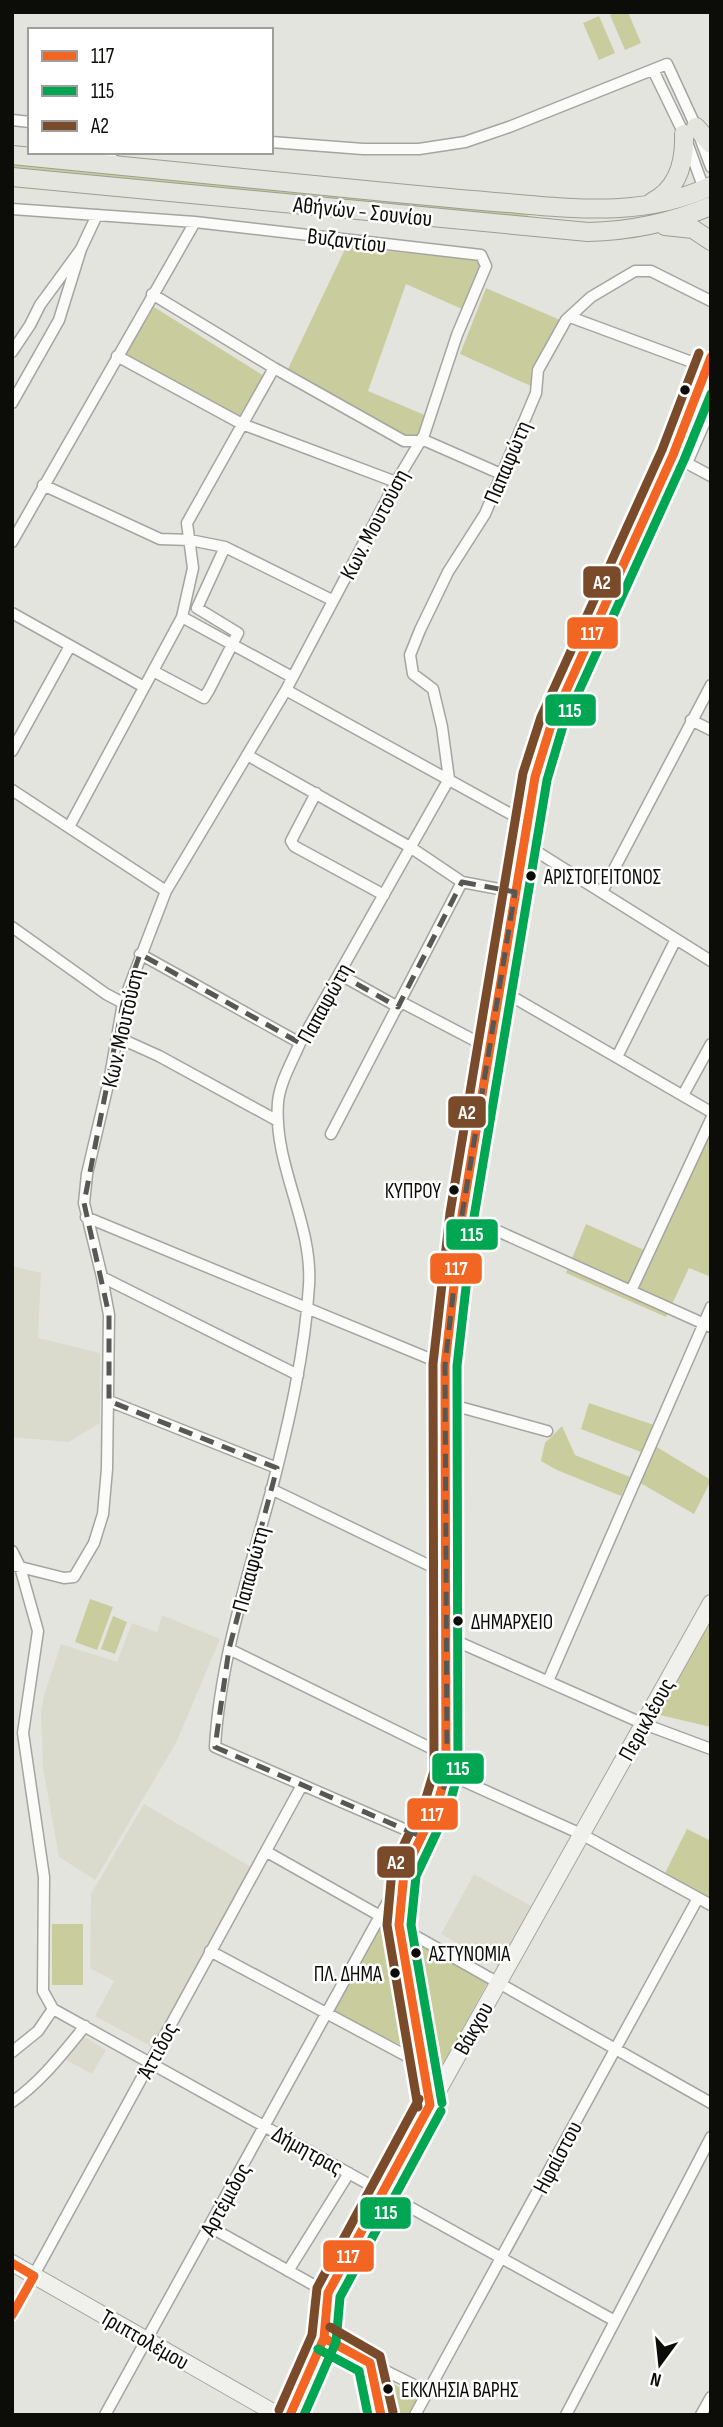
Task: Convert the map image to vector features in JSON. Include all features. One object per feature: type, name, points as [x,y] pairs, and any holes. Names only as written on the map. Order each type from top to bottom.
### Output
[{"type":"main road","points":[[636,208],[660,198],[675,183],[690,131],[711,144]]},
{"type":"main road","name":"Αθήνών - Σουνίου","points":[[12,155],[569,209],[636,208],[709,199]]},
{"type":"main road","name":"Αθήνών - Σουνίου","points":[[12,177],[568,230],[637,229],[675,220],[709,199]]},
{"type":"main road","points":[[637,229],[680,226],[699,232],[711,240]]},
{"type":"main road","points":[[430,2105],[399,1925],[404,1873],[444,1787],[447,1765],[445,1365],[462,1215],[535,777],[552,722],[680,459],[710,362]]},
{"type":"main road","name":"Περικλέους","points":[[581,1834],[710,1604]]},
{"type":"main road","name":"Βάκχου","points":[[290,2415],[324,2338],[328,2293],[581,1834]]},
{"type":"main road","name":"Τριπτολέμου","points":[[12,2263],[278,2415]]},
{"type":"main road","points":[[324,2338],[370,2363],[381,2415]]},
{"type":"street","points":[[273,142],[363,149],[419,149],[465,142],[667,64],[709,199]]},
{"type":"street","points":[[653,70],[711,167]]},
{"type":"street","points":[[101,154],[126,166]]},
{"type":"street","name":"Βυζαντίου","points":[[12,209],[195,222],[481,255],[486,266],[457,335],[428,428],[418,442]]},
{"type":"street","points":[[12,352],[40,305],[80,249],[97,215]]},
{"type":"street","points":[[12,542],[195,222]]},
{"type":"street","points":[[12,403],[59,320],[80,249]]},
{"type":"street","name":"Παπαφώτη","points":[[302,1785],[215,1747],[229,1649],[277,1468],[298,1375],[307,1307],[310,1256],[286,1164],[278,1121],[281,1089],[300,1043],[449,779],[442,727],[433,690],[413,674],[410,655],[448,572],[485,514],[536,393],[538,370],[570,317],[591,298],[635,271],[651,271],[711,301]]},
{"type":"street","points":[[152,294],[274,369],[404,442],[426,441],[501,474]]},
{"type":"street","points":[[570,317],[710,362]]},
{"type":"street","points":[[117,356],[242,424],[396,482]]},
{"type":"street","points":[[69,827],[182,617],[193,568],[187,523],[274,369]]},
{"type":"street","points":[[711,408],[680,459],[711,476]]},
{"type":"street","name":"Κων. Μουτούση","points":[[16,1566],[64,1578],[74,1577],[94,1543],[103,1514],[109,1401],[108,1315],[84,1203],[87,1174],[122,1003],[166,891],[286,690],[418,442]]},
{"type":"street","points":[[43,485],[160,539],[190,540],[225,547],[332,600]]},
{"type":"street","points":[[153,671],[204,698],[238,633],[197,608],[225,547]]},
{"type":"street","points":[[12,613],[144,687]]},
{"type":"street","points":[[182,617],[292,677]]},
{"type":"street","points":[[12,751],[71,646]]},
{"type":"street","points":[[602,892],[711,685]]},
{"type":"street","points":[[286,690],[527,823]]},
{"type":"street","points":[[691,720],[711,730]]},
{"type":"street","points":[[247,755],[410,847],[462,882],[515,892]]},
{"type":"street","points":[[12,790],[166,891]]},
{"type":"street","points":[[316,793],[291,841],[295,846],[384,895]]},
{"type":"street","points":[[523,843],[711,961]]},
{"type":"street","points":[[331,1133],[462,882]]},
{"type":"street","points":[[12,927],[122,1003]]},
{"type":"street","points":[[617,1057],[676,939]]},
{"type":"street","points":[[140,954],[300,1043]]},
{"type":"street","points":[[339,974],[489,1048]]},
{"type":"street","points":[[499,989],[711,1112]]},
{"type":"street","points":[[117,1037],[159,1056],[278,1121]]},
{"type":"street","points":[[682,1095],[711,1044]]},
{"type":"street","points":[[631,1291],[711,1119]]},
{"type":"street","points":[[462,1215],[707,1325]]},
{"type":"street","points":[[86,1217],[445,1365]]},
{"type":"street","points":[[102,1277],[298,1375]]},
{"type":"street","points":[[548,1681],[707,1325],[711,1307]]},
{"type":"street","points":[[109,1401],[277,1468]]},
{"type":"street","points":[[445,1403],[547,1431]]},
{"type":"street","points":[[271,1489],[447,1574]]},
{"type":"street","points":[[12,1551],[38,1631],[24,1720],[24,1753],[44,1877],[43,1991],[53,2009],[38,2031],[12,2052]]},
{"type":"street","points":[[447,1637],[644,1724],[711,1749]]},
{"type":"street","points":[[229,1649],[711,1905]]},
{"type":"street","points":[[12,1717],[24,1720]]},
{"type":"street","points":[[302,1785],[420,1836]]},
{"type":"street","name":"Άττιδος","points":[[12,2315],[302,1785]]},
{"type":"street","points":[[267,1852],[711,2102]]},
{"type":"street","name":"Αρτέμιδος","points":[[105,2415],[404,1873]]},
{"type":"street","name":"Ηφαίστου","points":[[415,2415],[698,1898]]},
{"type":"street","points":[[210,1951],[446,2077]]},
{"type":"street","name":"Δήμητρας","points":[[53,2009],[615,2321]]},
{"type":"street","points":[[12,2102],[60,2058],[85,2026]]},
{"type":"street","points":[[566,2415],[711,2137]]},
{"type":"street","points":[[288,2271],[349,2173]]},
{"type":"street","points":[[210,2227],[328,2293]]},
{"type":"street","points":[[370,2363],[428,2392]]},
{"type":"street","points":[[701,2415],[711,2397]]},
{"type":"highlighted area","points":[[462,882],[515,892],[462,1215],[445,1365],[447,1756],[444,1787],[420,1836],[215,1747],[229,1649],[277,1468],[109,1401],[109,1315],[84,1203],[123,1003],[140,954],[300,1043],[339,974],[398,1007]]},
{"type":"shaded area","points":[[12,1266],[41,1273],[38,1338],[100,1353],[100,1423],[69,1442],[12,1437]]},
{"type":"shaded area","points":[[162,1615],[220,1639],[176,1743],[95,1880],[59,1857],[43,1768],[41,1711],[44,1695],[61,1644],[117,1662],[132,1623],[157,1632]]},
{"type":"shaded area","points":[[144,1804],[251,1867],[152,2047],[95,2016],[114,1981],[90,1968],[91,1894]]},
{"type":"shaded area","points":[[474,1874],[533,1907],[499,1967],[441,1934]]},
{"type":"shaded area","points":[[83,2036],[106,2050],[92,2074],[63,2058]]},
{"type":"green space","points":[[615,12],[628,12],[641,43],[625,50],[610,15]]},
{"type":"green space","points":[[599,16],[615,53],[599,60],[583,23]]},
{"type":"green space","points":[[12,164],[519,213],[533,217],[12,170]]},
{"type":"green space","points":[[346,247],[478,260],[482,263],[464,310],[406,284],[368,391],[427,416],[415,437],[407,439],[287,371]]},
{"type":"green space","points":[[486,288],[560,320],[531,370],[531,386],[460,354]]},
{"type":"green space","points":[[154,307],[264,376],[238,419],[124,355]]},
{"type":"green space","points":[[711,1130],[711,1277],[689,1268],[666,1317],[566,1273],[586,1224],[653,1254]]},
{"type":"green space","points":[[589,1403],[654,1425],[647,1441],[711,1480],[694,1514],[630,1477],[641,1452],[581,1429]]},
{"type":"green space","points":[[562,1426],[575,1455],[630,1477],[621,1496],[541,1461],[545,1443]]},
{"type":"green space","points":[[90,1599],[113,1607],[97,1650],[75,1642]]},
{"type":"green space","points":[[113,1616],[127,1622],[115,1654],[101,1649]]},
{"type":"green space","points":[[711,1621],[711,1727],[651,1713]]},
{"type":"green space","points":[[687,1829],[711,1841],[711,1898],[664,1875]]},
{"type":"green space","points":[[52,1924],[83,1924],[83,1985],[52,1985]]},
{"type":"green space","points":[[382,1924],[394,1930],[409,2049],[333,2012]]},
{"type":"green space","points":[[418,1942],[488,1982],[441,2068],[432,2062]]},
{"type":"green space","points":[[382,2378],[418,2397],[408,2415],[386,2415]]},
{"type":"transit line","name":"Α2","points":[[418,2107],[387,1925],[392,1870],[426,1798],[434,1771],[433,1364],[450,1213],[523,773],[541,717],[662,450],[699,353]]},
{"type":"transit line","name":"117","points":[[430,2105],[399,1925],[404,1873],[438,1802],[446,1773],[445,1365],[462,1215],[535,777],[552,722],[673,455],[711,357]]},
{"type":"transit line","name":"115","points":[[442,2103],[411,1925],[416,1876],[449,1806],[458,1774],[457,1366],[474,1217],[547,780],[563,726],[684,460],[711,394]]},
{"type":"transit line","name":"Α2","points":[[279,2410],[312,2335],[317,2288],[419,2099]]},
{"type":"transit line","name":"117","points":[[290,2415],[324,2338],[328,2293],[430,2105]]},
{"type":"transit line","name":"115","points":[[304,2415],[336,2342],[340,2297],[441,2111]]},
{"type":"transit line","name":"117","points":[[12,2263],[34,2276],[12,2315]]},
{"type":"transit line","name":"Α2","points":[[330,2327],[380,2356],[393,2412]]},
{"type":"transit line","name":"117","points":[[324,2338],[370,2363],[381,2415]]},
{"type":"transit line","name":"115","points":[[318,2349],[359,2371],[368,2415]]},
{"type":"place","name":"ΑΡΙΣΤΟΓΕΙΤΟΝΟΣ","points":[[531,876]]},
{"type":"place","name":"ΚΥΠΡΟΥ","points":[[454,1190]]},
{"type":"place","name":"ΔΗΜΑΡΧΕΙΟ","points":[[458,1621]]},
{"type":"place","name":"ΑΣΤΥΝΟΜΙΑ","points":[[416,1953]]},
{"type":"place","name":"ΠΛ. ΔΗΜΑ","points":[[395,1973]]},
{"type":"place","name":"ΕΚΚΛΗΣΙΑ ΒΑΡΗΣ","points":[[388,2389]]}]
